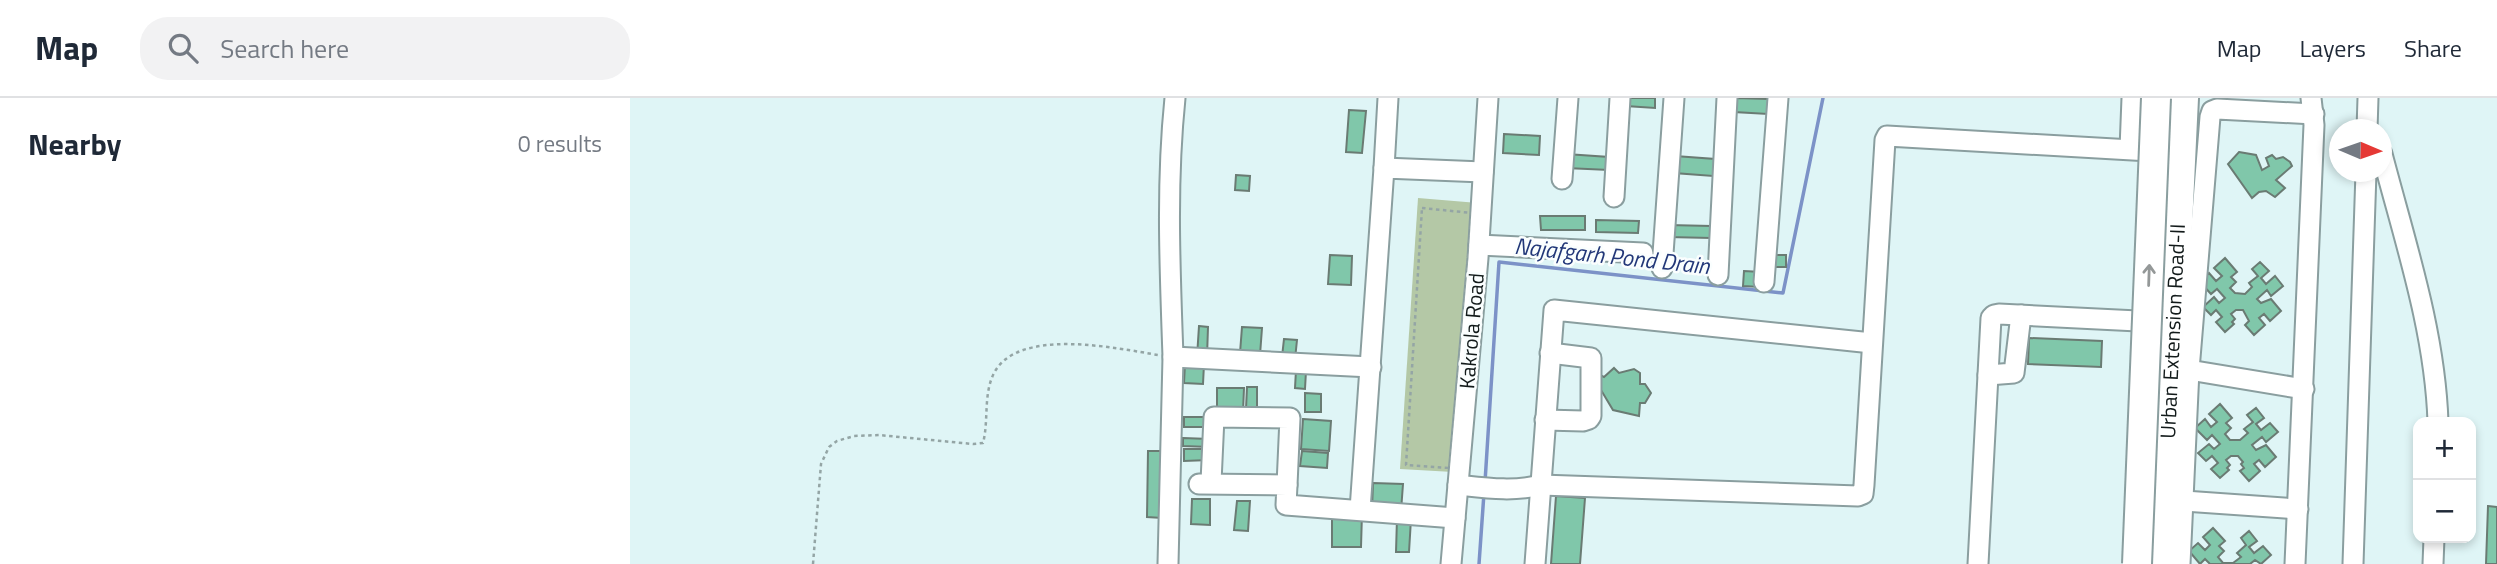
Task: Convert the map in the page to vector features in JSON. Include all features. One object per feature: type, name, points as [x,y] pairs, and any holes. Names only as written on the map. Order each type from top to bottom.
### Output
[{"type":"highway","name":"Urban Extension Road-II","points":[[2137,564],[2156,98]]},
{"type":"highway","name":"Urban Extension Road-II","points":[[2162,564],[2184,98]]},
{"type":"street","points":[[1168,564],[1173,357],[1168,219],[1169,159],[1175,98]]},
{"type":"street","points":[[1360,510],[1388,98]]},
{"type":"street","name":"Kakrola Road","points":[[1451,564],[1479,245],[1488,98]]},
{"type":"street","points":[[1562,178],[1568,98]]},
{"type":"street","points":[[1614,197],[1620,98]]},
{"type":"street","points":[[1662,268],[1674,98]]},
{"type":"street","points":[[1718,275],[1727,98]]},
{"type":"street","points":[[1764,282],[1777,98]]},
{"type":"street","points":[[2130,149],[2132,98]]},
{"type":"street","points":[[2367,119],[2368,100]]},
{"type":"street","points":[[2368,100],[2372,119]]},
{"type":"street","points":[[2180,564],[2189,370],[2212,111],[2313,106],[2304,389],[2295,564]]},
{"type":"street","points":[[1458,485],[1492,489],[1541,485],[1858,496],[1863,494],[1887,136],[2166,152],[2174,154],[2178,159],[2155,475],[2152,564]]},
{"type":"street","points":[[1384,168],[1483,172]]},
{"type":"street","points":[[2353,564],[2366,182]]},
{"type":"street","points":[[2389,182],[2422,308],[2437,394],[2438,417]]},
{"type":"street","points":[[1479,245],[1643,253]]},
{"type":"street","points":[[1535,564],[1554,310],[1872,343]]},
{"type":"street","points":[[1978,564],[1991,318],[1999,314],[2166,323]]},
{"type":"street","points":[[1988,375],[2014,373],[2021,316]]},
{"type":"street","points":[[1545,420],[1583,421],[1591,416],[1591,358],[1550,353]]},
{"type":"street","points":[[1173,357],[1371,367]]},
{"type":"street","points":[[2189,370],[2304,389]]},
{"type":"street","points":[[1287,485],[1205,483],[1214,417],[1290,418],[1287,485],[1286,505],[1455,518]]},
{"type":"street","points":[[2183,501],[2298,509]]},
{"type":"street","points":[[2433,564],[2434,543]]},
{"type":"path","points":[[1422,208],[1472,212],[1450,468],[1406,465],[1422,208]]},
{"type":"path","points":[[813,564],[821,464],[829,447],[837,441],[854,436],[889,435],[983,443],[987,396],[992,376],[1000,362],[1030,348],[1107,346],[1173,357]]},
{"type":"green space","points":[[1418,198],[1478,203],[1453,472],[1400,469]]},
{"type":"building","points":[[1627,98],[1655,98],[1655,108],[1626,106]]},
{"type":"building","points":[[1735,98],[1769,99],[1768,114],[1734,112]]},
{"type":"building","points":[[1349,110],[1366,111],[1362,153],[1346,152]]},
{"type":"building","points":[[1504,134],[1540,136],[1539,155],[1503,153]]},
{"type":"building","points":[[2239,152],[2256,155],[2262,170],[2269,166],[2266,158],[2272,155],[2276,159],[2283,157],[2290,162],[2292,166],[2276,180],[2285,188],[2275,197],[2266,191],[2259,192],[2252,198],[2228,164]]},
{"type":"building","points":[[1566,154],[1609,157],[1609,170],[1566,168]]},
{"type":"building","points":[[1675,156],[1715,159],[1713,176],[1674,173]]},
{"type":"building","points":[[1236,175],[1250,176],[1249,191],[1235,190]]},
{"type":"building","points":[[1540,216],[1585,216],[1585,230],[1541,230]]},
{"type":"building","points":[[1596,220],[1639,221],[1638,233],[1596,232]]},
{"type":"building","points":[[1668,225],[1711,226],[1711,238],[1668,237]]},
{"type":"building","points":[[1330,255],[1352,256],[1351,285],[1328,284]]},
{"type":"building","points":[[1768,255],[1786,255],[1786,267],[1768,267]]},
{"type":"building","points":[[2225,258],[2237,272],[2231,277],[2236,282],[2230,288],[2235,293],[2245,294],[2252,287],[2249,283],[2258,276],[2252,269],[2260,262],[2269,271],[2261,278],[2266,284],[2275,276],[2283,286],[2271,296],[2267,290],[2257,299],[2261,303],[2271,299],[2281,311],[2270,321],[2264,314],[2259,318],[2265,325],[2254,335],[2245,325],[2249,321],[2243,310],[2236,310],[2231,314],[2235,319],[2232,322],[2234,324],[2225,332],[2216,322],[2222,317],[2216,310],[2211,315],[2203,307],[2214,297],[2219,303],[2225,298],[2217,289],[2211,294],[2200,282],[2209,273],[2216,281],[2222,276],[2214,268]]},
{"type":"building","points":[[1744,271],[1761,272],[1760,287],[1743,286]]},
{"type":"building","points":[[1199,326],[1208,327],[1207,357],[1197,357]]},
{"type":"building","points":[[1242,327],[1262,328],[1260,355],[1240,353]]},
{"type":"building","points":[[2029,338],[2102,341],[2101,367],[2028,364]]},
{"type":"building","points":[[1284,339],[1297,340],[1295,359],[1282,357]]},
{"type":"building","points":[[1185,364],[1204,364],[1203,384],[1184,383]]},
{"type":"building","points":[[1614,368],[1619,373],[1634,369],[1640,373],[1640,384],[1645,384],[1651,393],[1645,403],[1640,403],[1639,416],[1613,410],[1601,390],[1594,391],[1596,373],[1604,377]]},
{"type":"building","points":[[1296,370],[1306,371],[1305,389],[1295,388]]},
{"type":"building","points":[[1247,387],[1257,387],[1257,409],[1246,409]]},
{"type":"building","points":[[1217,388],[1244,388],[1243,412],[1217,412]]},
{"type":"building","points":[[1305,393],[1321,394],[1321,412],[1305,412]]},
{"type":"building","points":[[2220,404],[2232,418],[2226,423],[2231,428],[2225,434],[2230,440],[2240,440],[2248,433],[2244,429],[2253,422],[2247,415],[2256,408],[2264,418],[2256,424],[2261,430],[2270,423],[2278,432],[2266,442],[2262,437],[2252,445],[2256,450],[2266,445],[2276,457],[2265,467],[2259,460],[2254,464],[2260,471],[2249,481],[2240,471],[2244,468],[2238,456],[2231,456],[2226,460],[2230,465],[2227,468],[2229,470],[2220,478],[2211,469],[2218,463],[2212,456],[2206,461],[2198,453],[2209,444],[2214,449],[2220,444],[2212,435],[2207,440],[2195,428],[2205,419],[2211,427],[2217,422],[2209,414]]},
{"type":"building","points":[[1184,417],[1210,417],[1210,427],[1184,427]]},
{"type":"building","points":[[1303,419],[1331,421],[1329,451],[1301,449]]},
{"type":"building","points":[[1183,438],[1209,439],[1209,447],[1183,446]]},
{"type":"building","points":[[1184,449],[1209,449],[1209,460],[1184,461]]},
{"type":"building","points":[[1148,451],[1163,451],[1162,518],[1147,517]]},
{"type":"building","points":[[1302,451],[1328,453],[1327,468],[1300,466]]},
{"type":"building","points":[[1373,483],[1403,484],[1401,511],[1372,509]]},
{"type":"building","points":[[1556,496],[1585,498],[1580,564],[1551,564]]},
{"type":"building","points":[[1192,499],[1210,499],[1210,525],[1191,524]]},
{"type":"building","points":[[1237,501],[1250,501],[1248,531],[1234,530]]},
{"type":"building","points":[[2488,506],[2497,507],[2497,564],[2486,564]]},
{"type":"building","points":[[1332,512],[1362,513],[1361,547],[1332,547]]},
{"type":"building","points":[[1397,518],[1411,519],[1409,552],[1396,552]]},
{"type":"building","points":[[2213,528],[2225,541],[2219,546],[2224,551],[2218,557],[2223,563],[2233,563],[2241,557],[2237,553],[2246,545],[2241,538],[2249,531],[2257,541],[2249,547],[2254,553],[2263,546],[2271,555],[2261,564],[2255,560],[2250,564],[2210,564],[2205,559],[2200,564],[2189,551],[2198,543],[2205,550],[2210,545],[2203,537]]},
{"type":"waterway","name":"Najafgarh Pond Drain","points":[[1485,482],[1499,262],[1783,293],[1823,98]]},
{"type":"waterway","name":"Najafgarh Pond Drain","points":[[1479,564],[1484,493]]}]
